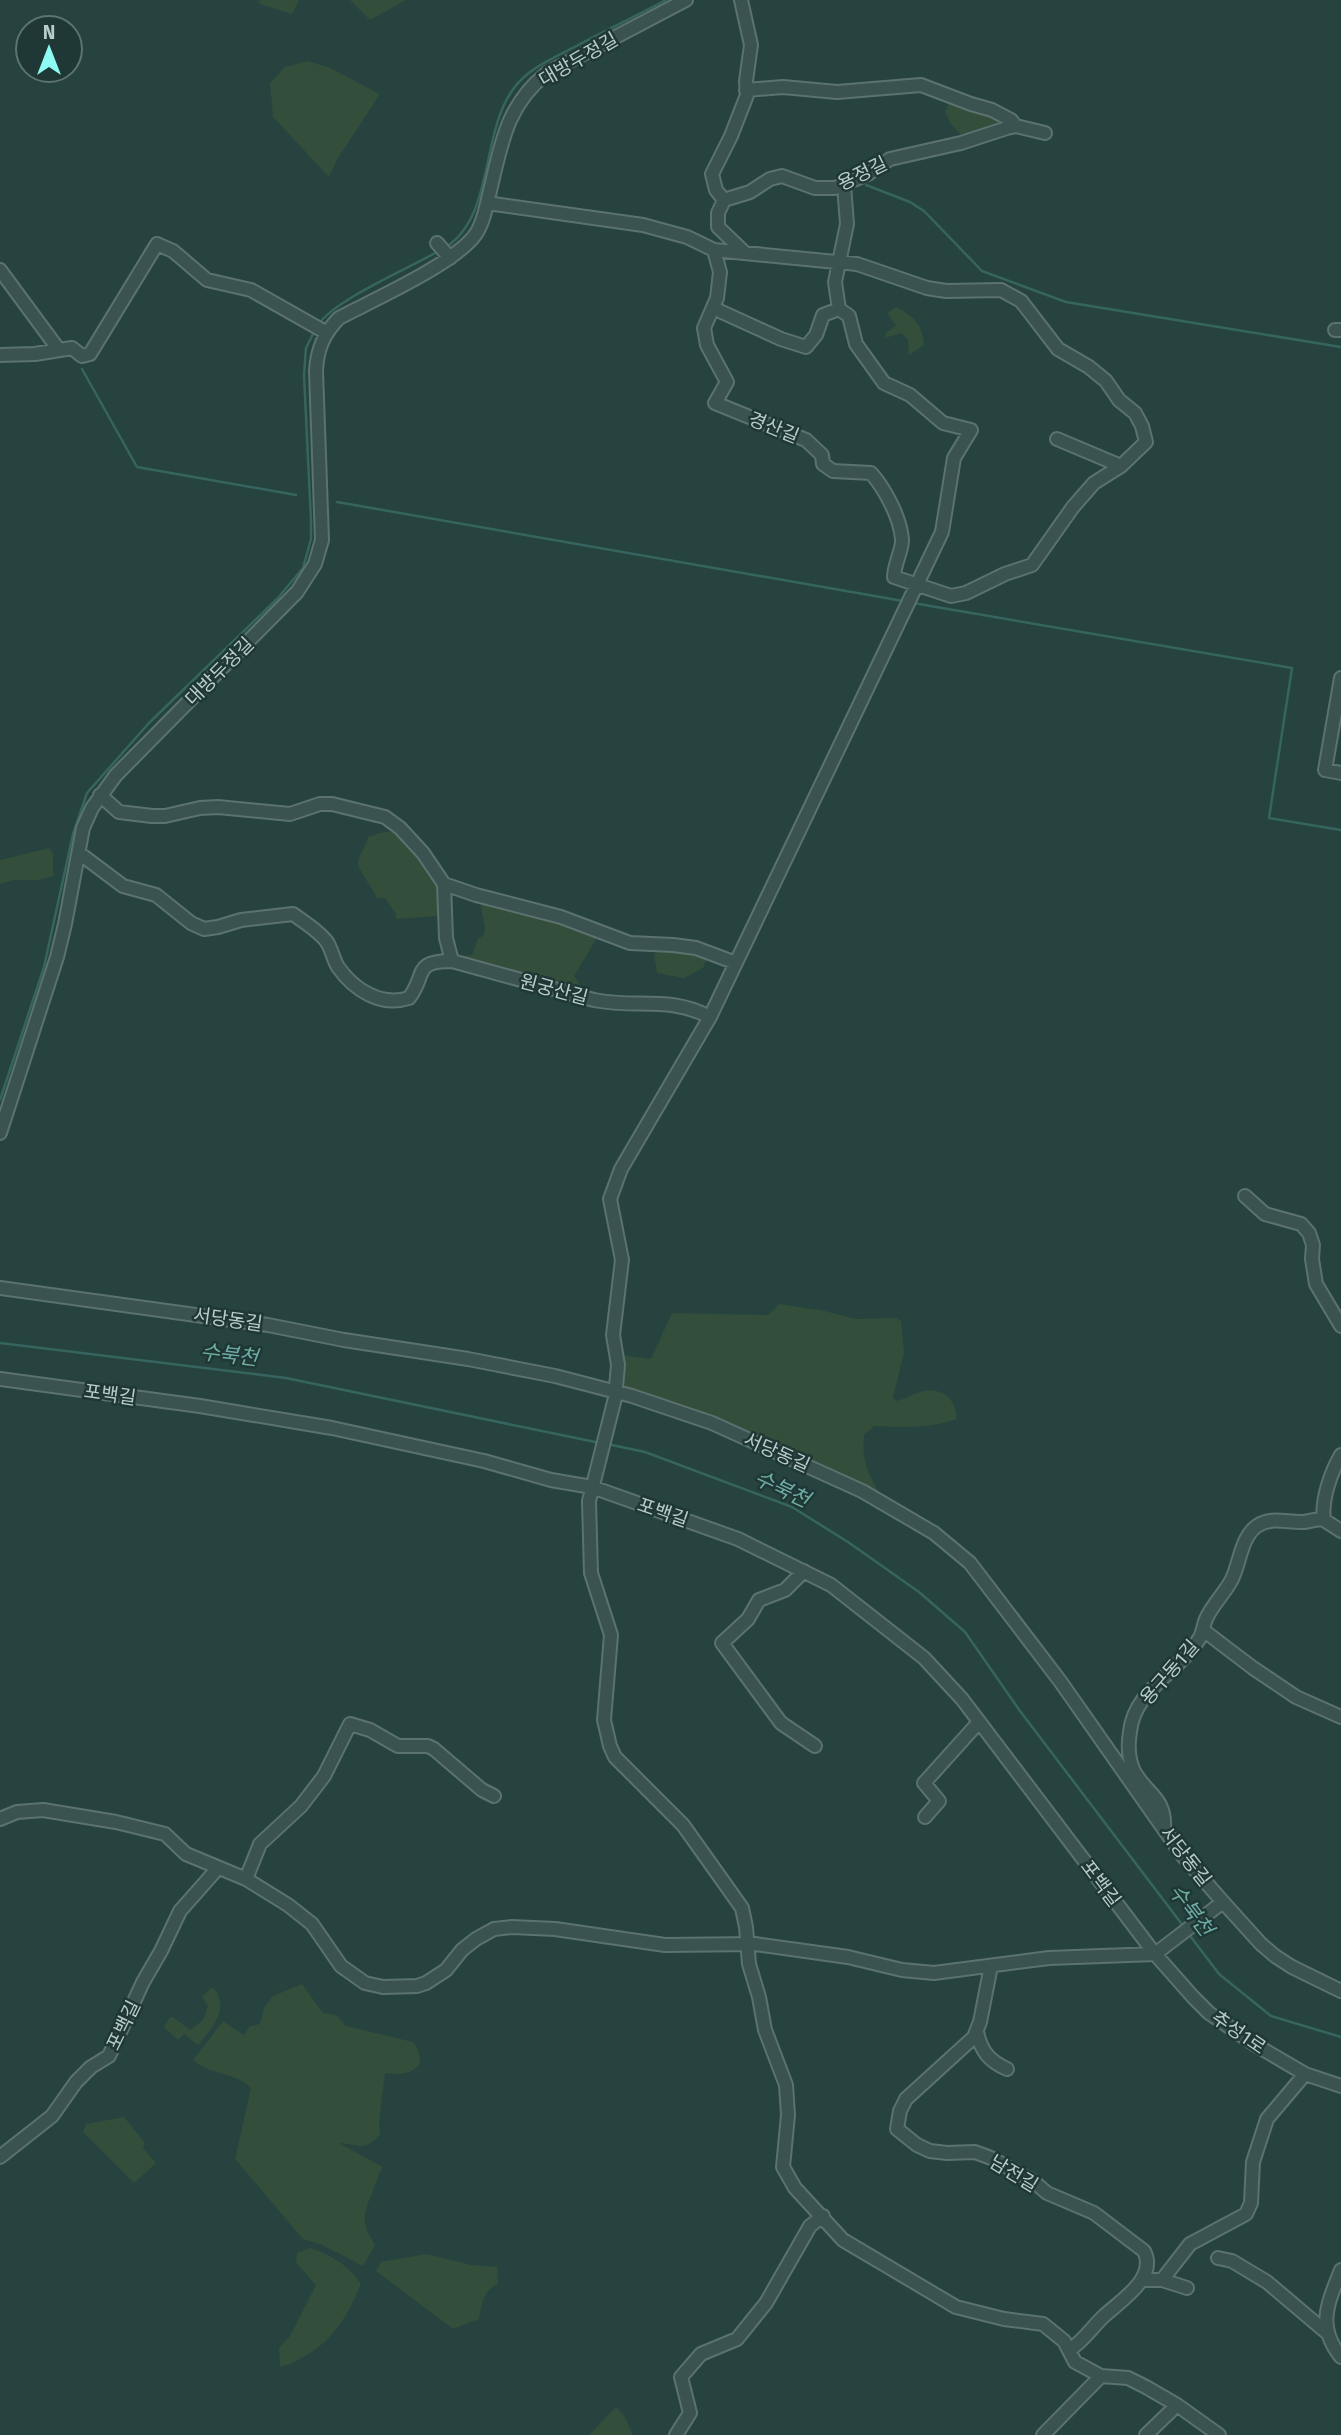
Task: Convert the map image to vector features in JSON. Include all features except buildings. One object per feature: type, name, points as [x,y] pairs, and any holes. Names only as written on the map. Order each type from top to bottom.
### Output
[{"type":"street","name":"대방두정길","points":[[0,1133],[57,957],[83,828],[100,795],[116,775],[297,592],[319,554],[322,522],[316,371],[320,329],[448,256],[475,236],[487,203],[510,116],[528,89],[547,73],[686,0]]},
{"type":"street","points":[[741,0],[751,45],[747,94],[731,136],[712,174],[716,190],[724,200],[718,213],[718,227],[745,254]]},
{"type":"street","points":[[746,90],[783,87],[837,92],[920,85],[992,110],[1011,120],[1016,126]]},
{"type":"street","name":"용정길","points":[[724,200],[750,192],[771,179],[782,176],[816,188],[835,188],[868,174],[890,159],[961,143],[1016,126],[1045,132]]},
{"type":"street","points":[[844,185],[847,224],[835,282],[839,309],[849,316],[856,344],[884,383],[910,395],[943,423],[971,430],[954,458],[942,532],[710,1017],[621,1169],[610,1199],[622,1260],[613,1335],[618,1364],[615,1394],[589,1501],[591,1573],[611,1635],[604,1720],[610,1746],[623,1766],[683,1825],[737,1900],[744,1916],[748,1964],[759,1997],[765,2029],[786,2085],[788,2115],[783,2167],[795,2188],[843,2240],[956,2307],[1004,2319],[1043,2324],[1057,2333],[1075,2362],[1101,2376],[1128,2378],[1177,2404],[1219,2435]]},
{"type":"street","name":"경산길","points":[[487,203],[643,225],[687,237],[714,250],[857,264],[927,288],[960,291],[995,288],[1021,301],[1058,349],[1089,366],[1106,381],[1119,400],[1135,413],[1146,442],[1121,466],[1094,482],[1032,565],[1005,574],[966,593],[951,596],[911,595],[894,577],[894,565],[902,541],[895,515],[880,484],[871,473],[833,471],[823,464],[822,455],[806,440],[715,403],[727,382],[707,345],[704,328],[717,298],[720,272],[714,250]]},
{"type":"street","points":[[437,243],[448,256]]},
{"type":"street","points":[[0,355],[35,354],[72,348],[82,356],[90,354],[157,244],[173,251],[207,281],[251,290],[320,329]]},
{"type":"street","points":[[0,270],[59,350]]},
{"type":"street","points":[[713,308],[780,339],[806,346],[816,335],[823,314],[839,309]]},
{"type":"street","points":[[1057,439],[1121,466]]},
{"type":"street","points":[[1341,684],[1325,771],[1341,773]]},
{"type":"street","points":[[79,853],[123,886],[156,895],[191,923],[204,929],[218,928],[241,920],[293,914],[326,941],[332,956],[350,982],[369,995],[400,1001],[409,998],[424,968],[435,962],[452,961],[446,938],[444,884],[423,853],[400,828],[385,817],[332,804],[320,804],[290,814],[218,807],[152,816],[120,812],[100,795]]},
{"type":"street","points":[[444,884],[561,917],[630,943],[696,948],[736,963]]},
{"type":"street","name":"원궁산길","points":[[452,961],[594,1000],[617,1004],[672,1003],[689,1007],[710,1017]]},
{"type":"street","points":[[1245,1196],[1265,1214],[1301,1224],[1309,1233],[1313,1245],[1316,1284],[1341,1326]]},
{"type":"street","name":"서당동길","points":[[0,1288],[268,1325],[468,1359],[615,1394],[712,1423],[872,1496],[934,1533],[970,1563],[996,1594],[1182,1854],[1261,1944],[1292,1967],[1341,1991]]},
{"type":"street","name":"포백길","points":[[0,1379],[200,1406],[332,1428],[484,1461],[551,1480],[593,1484],[738,1539],[804,1571],[831,1585],[903,1640],[953,1689],[1158,1952]]},
{"type":"street","points":[[1341,1455],[1335,1464],[1327,1492],[1324,1520],[1341,1531]]},
{"type":"street","name":"용구동1길","points":[[1164,1828],[1164,1814],[1158,1799],[1138,1778],[1132,1767],[1130,1728],[1137,1707],[1192,1648],[1206,1619],[1233,1578],[1249,1534],[1268,1521],[1299,1522],[1318,1518],[1324,1520]]},
{"type":"street","points":[[804,1571],[785,1590],[760,1600],[748,1619],[722,1643],[781,1723],[815,1746]]},
{"type":"street","name":"용구동1길","points":[[1203,1630],[1296,1697],[1341,1717]]},
{"type":"street","points":[[925,1817],[939,1801],[924,1783],[979,1722]]},
{"type":"street","points":[[246,1879],[260,1844],[285,1823],[307,1799],[330,1766],[350,1724],[370,1730],[403,1747],[431,1747],[482,1790],[494,1796]]},
{"type":"street","points":[[0,1819],[18,1812],[43,1810],[166,1834],[186,1854],[246,1879],[288,1905],[312,1924],[334,1958],[353,1976],[365,1983],[383,1987],[417,1986],[426,1983],[446,1970],[462,1950],[476,1940],[494,1930],[512,1927],[555,1929],[665,1945],[747,1943],[848,1957],[934,1973],[1049,1958],[1158,1952],[1223,1902]]},
{"type":"street","name":"포백길","points":[[0,2157],[52,2116],[76,2082],[91,2067],[109,2056],[180,1911],[218,1868]]},
{"type":"street","name":"추성1로","points":[[1158,1952],[1209,2012],[1254,2044],[1305,2074],[1341,2086]]},
{"type":"street","points":[[990,1966],[977,2032],[980,2047],[989,2058],[1007,2069]]},
{"type":"street","name":"남전길","points":[[977,2032],[969,2044],[906,2099],[900,2111],[897,2129],[917,2145],[930,2151],[984,2155],[1033,2181],[1047,2193],[1094,2213],[1144,2251],[1147,2259],[1142,2280]]},
{"type":"street","points":[[1162,2280],[1190,2244],[1245,2214],[1251,2203],[1254,2162],[1268,2119],[1305,2074]]},
{"type":"street","points":[[676,2435],[690,2413],[681,2377],[701,2354],[737,2339],[766,2303],[810,2226],[823,2216]]},
{"type":"street","points":[[1218,2258],[1231,2261],[1268,2282],[1326,2332],[1341,2357]]},
{"type":"street","points":[[1326,2332],[1325,2320],[1341,2270]]},
{"type":"street","points":[[1069,2350],[1118,2306],[1142,2280],[1162,2280],[1187,2288]]},
{"type":"street","points":[[1043,2435],[1101,2376]]},
{"type":"street","points":[[1146,2435],[1177,2404]]},
{"type":"green space","points":[[259,0],[299,0],[292,14],[260,4]]},
{"type":"green space","points":[[350,0],[406,0],[370,20]]},
{"type":"green space","points":[[307,61],[328,67],[380,94],[338,158],[329,177],[273,117],[270,83],[285,67]]},
{"type":"green space","points":[[957,95],[1007,125],[963,137],[951,124],[945,112]]},
{"type":"green space","points":[[896,307],[913,318],[922,332],[924,345],[909,355],[908,340],[901,333],[885,338],[886,333],[896,326],[887,313]]},
{"type":"green space","points":[[394,831],[408,841],[440,883],[437,916],[396,919],[396,914],[385,898],[377,898],[361,870],[358,861],[368,837]]},
{"type":"green space","points":[[49,848],[53,853],[53,876],[0,884],[0,860]]},
{"type":"green space","points":[[481,900],[600,933],[574,976],[583,989],[457,960],[461,956],[472,955],[478,939],[484,935]]},
{"type":"green space","points":[[662,948],[708,956],[703,968],[684,978],[657,973],[654,954]]},
{"type":"green space","points":[[779,1304],[855,1319],[896,1318],[901,1321],[904,1352],[893,1398],[897,1401],[931,1390],[943,1393],[952,1401],[956,1419],[916,1427],[874,1426],[864,1435],[866,1467],[881,1495],[755,1436],[624,1388],[619,1380],[622,1355],[651,1359],[672,1313],[768,1315]]},
{"type":"green space","points":[[302,1984],[323,2013],[336,2015],[346,2026],[413,2042],[420,2059],[419,2065],[409,2072],[385,2073],[380,2134],[375,2140],[361,2146],[339,2143],[383,2167],[366,2211],[366,2227],[375,2245],[363,2266],[322,2245],[303,2239],[235,2159],[251,2088],[193,2060],[223,2021],[244,2035],[250,2026],[260,2024],[264,2008],[273,1996]]},
{"type":"green space","points":[[211,1988],[215,1989],[220,2005],[213,2026],[198,2045],[184,2034],[178,2040],[164,2027],[170,2017],[190,2030],[203,2020],[208,2006],[202,1997]]},
{"type":"green space","points":[[124,2117],[145,2143],[143,2148],[156,2163],[134,2183],[83,2132],[86,2124]]},
{"type":"green space","points":[[310,2248],[339,2262],[351,2271],[361,2284],[345,2316],[325,2342],[305,2356],[280,2367],[279,2348],[290,2336],[316,2285],[296,2263],[297,2253]]},
{"type":"green space","points":[[427,2254],[471,2265],[497,2267],[498,2283],[486,2294],[479,2319],[453,2329],[376,2271],[381,2262]]},
{"type":"green space","points":[[616,2407],[625,2417],[633,2435],[589,2435]]},
{"type":"waterway","points":[[446,247],[462,233],[473,215],[503,106],[520,81],[544,63],[666,0]]},
{"type":"waterway","points":[[866,185],[910,202],[924,211],[982,271],[1066,302],[1341,347]]},
{"type":"waterway","points":[[318,325],[339,305],[355,295],[437,252]]},
{"type":"waterway","points":[[0,1100],[44,967],[73,834],[87,793],[149,723],[277,599],[303,568],[311,539],[304,375],[306,348],[315,330]]},
{"type":"waterway","points":[[82,369],[137,467],[296,495]]},
{"type":"waterway","points":[[337,502],[903,601]]},
{"type":"waterway","points":[[913,603],[1292,668],[1269,818],[1341,830]]},
{"type":"waterway","name":"수북천","points":[[0,1343],[286,1378],[600,1443]]},
{"type":"waterway","name":"수북천","points":[[607,1444],[645,1452],[792,1507],[919,1592],[965,1632],[1020,1711],[1184,1927]]},
{"type":"waterway","name":"수북천","points":[[1188,1933],[1219,1974],[1271,2016],[1341,2037]]}]
